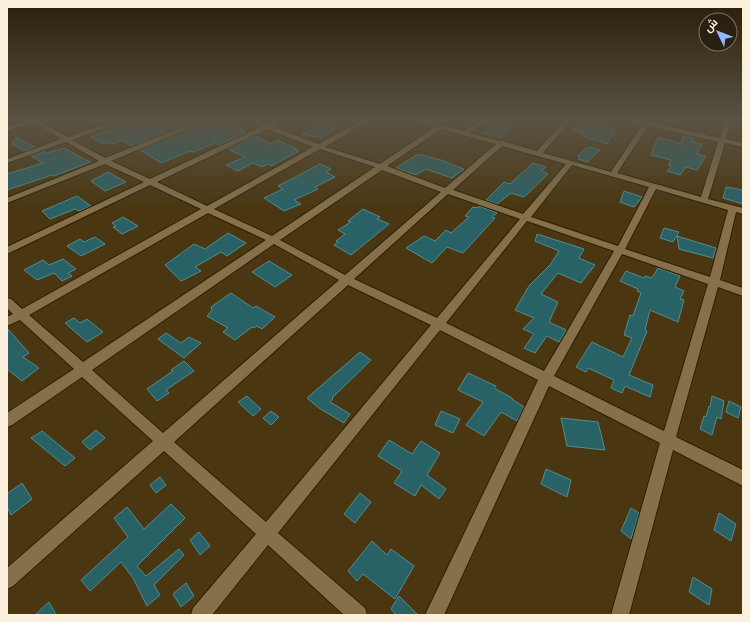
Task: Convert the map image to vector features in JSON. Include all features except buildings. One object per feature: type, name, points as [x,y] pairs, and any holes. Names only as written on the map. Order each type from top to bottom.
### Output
[{"type":"street","points":[[7,161],[37,150]]},
{"type":"street","points":[[87,150],[207,210],[274,240],[346,280],[439,324],[743,478]]},
{"type":"street","points":[[7,201],[130,150]]},
{"type":"street","points":[[7,251],[218,150]]},
{"type":"street","points":[[7,322],[314,150]]},
{"type":"street","points":[[328,150],[743,292]]},
{"type":"street","points":[[7,421],[406,150]]},
{"type":"street","points":[[7,580],[493,150]]},
{"type":"street","points":[[529,150],[738,210],[714,282],[668,440],[620,615]]},
{"type":"street","points":[[613,174],[629,150]]},
{"type":"street","points":[[704,200],[718,150]]},
{"type":"street","points":[[200,615],[571,162]]},
{"type":"street","points":[[434,615],[546,378],[620,250],[654,186]]},
{"type":"street","points":[[7,302],[358,615]]}]
